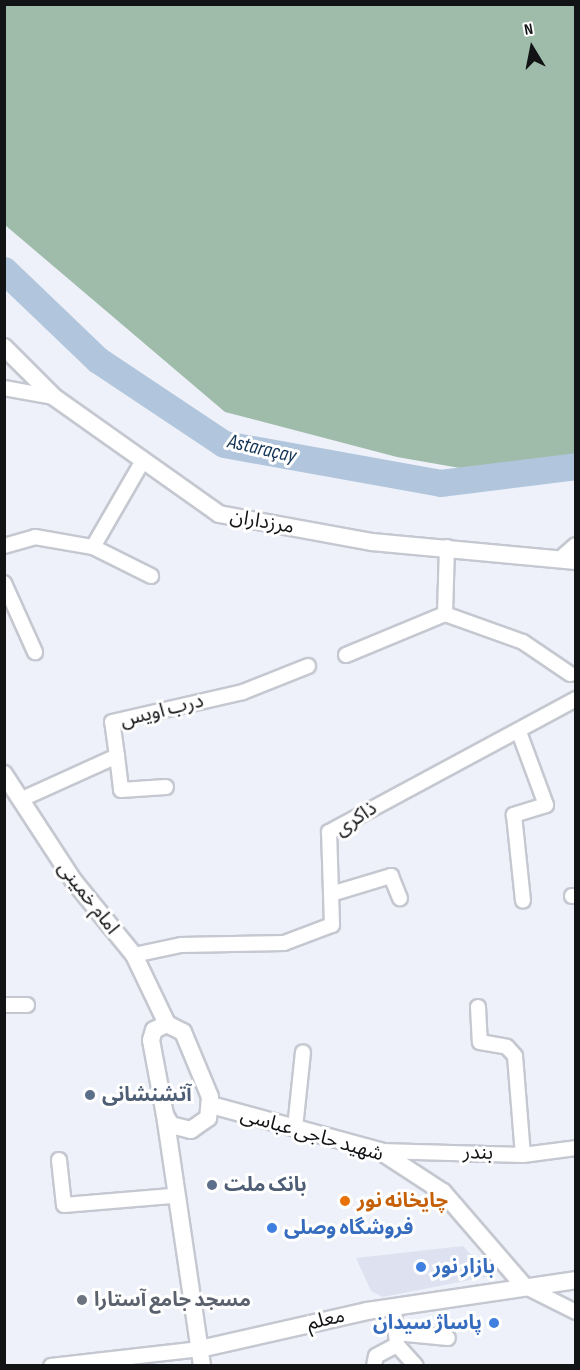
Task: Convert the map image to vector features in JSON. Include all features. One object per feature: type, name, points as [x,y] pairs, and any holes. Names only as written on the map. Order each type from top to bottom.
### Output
[{"type":"street","name":"مرزداران","points":[[4,347],[54,397],[142,462],[219,514],[372,542],[569,559]]},
{"type":"street","points":[[4,388],[54,397]]},
{"type":"street","points":[[93,547],[142,462]]},
{"type":"street","points":[[4,546],[35,537],[93,547],[151,576]]},
{"type":"street","points":[[569,559],[576,545]]},
{"type":"street","points":[[445,614],[447,547]]},
{"type":"street","points":[[4,583],[35,652]]},
{"type":"street","points":[[346,655],[445,614],[523,642],[570,674]]},
{"type":"street","name":"درب اویس","points":[[21,799],[117,756],[112,722],[243,692],[308,666]]},
{"type":"street","name":"ذاکری","points":[[134,955],[181,945],[284,943],[332,925],[329,832],[519,732],[576,699]]},
{"type":"street","points":[[519,732],[546,805],[514,815],[523,901]]},
{"type":"street","points":[[117,756],[121,790],[166,787]]},
{"type":"street","name":"امام خمینی","points":[[4,774],[67,872],[134,955],[167,1024]]},
{"type":"street","points":[[331,894],[391,876],[400,898]]},
{"type":"street","points":[[4,1005],[27,1005]]},
{"type":"street","points":[[478,1007],[480,1042],[507,1047],[515,1056],[523,1155]]},
{"type":"street","points":[[51,1365],[201,1357],[172,1196],[165,1115],[151,1040],[154,1030],[167,1024],[183,1032],[211,1105],[202,1126],[191,1130],[171,1125],[165,1115]]},
{"type":"street","points":[[295,1128],[303,1052]]},
{"type":"street","name":"شهید حاجی عباسی","points":[[211,1105],[380,1150],[443,1192],[524,1286]]},
{"type":"street","name":"بندر","points":[[380,1150],[523,1155],[576,1148]]},
{"type":"street","points":[[59,1160],[64,1205],[172,1196]]},
{"type":"street","points":[[524,1286],[576,1280]]},
{"type":"street","points":[[524,1286],[576,1312]]},
{"type":"street","name":"معلم","points":[[201,1357],[394,1307],[524,1286]]},
{"type":"street","points":[[394,1307],[397,1339],[416,1365]]},
{"type":"street","points":[[374,1365],[376,1356],[397,1339],[448,1338]]},
{"type":"shaded area","name":"بازار نور","points":[[463,1246],[490,1276],[383,1297],[371,1291],[356,1258]]},
{"type":"green space","points":[[5,4],[575,5],[575,474],[534,481],[397,457],[225,412],[5,225]]},
{"type":"waterway","name":"Astaraçay","points":[[4,270],[98,360],[224,444],[440,483],[576,466]]},
{"type":"place","name":"آتشنشانی","points":[[90,1095]]},
{"type":"place","name":"بانک ملت","points":[[212,1185]]},
{"type":"place","name":"چایخانه نور","points":[[345,1201]]},
{"type":"place","name":"فروشگاه وصلی","points":[[272,1228]]},
{"type":"place","name":"بازار نور","points":[[421,1267]]},
{"type":"place","name":"مسجد جامع آستارا","points":[[82,1300]]},
{"type":"place","name":"پاساژ سیدان","points":[[494,1323]]}]
